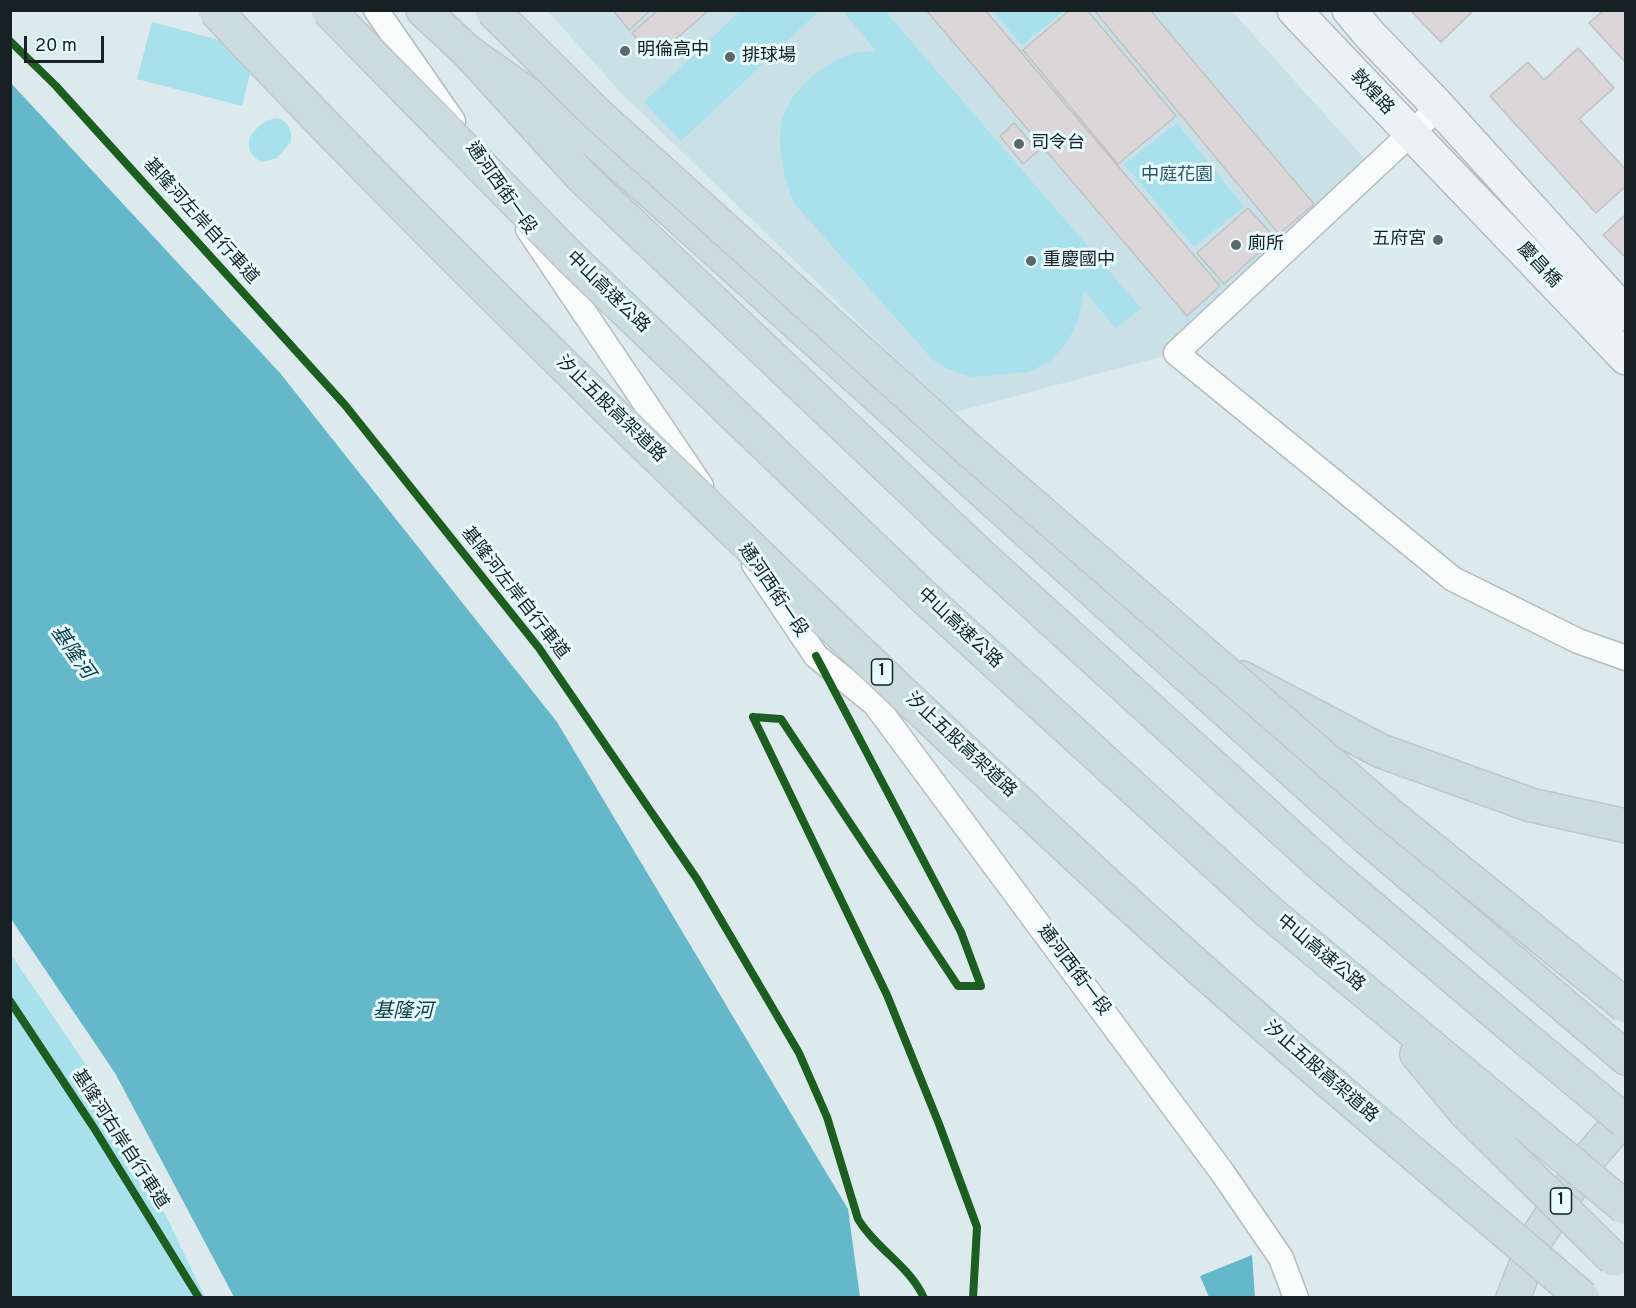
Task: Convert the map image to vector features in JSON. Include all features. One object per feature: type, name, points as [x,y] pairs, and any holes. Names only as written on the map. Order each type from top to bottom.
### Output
[{"type":"highway","name":"汐止五股高架道路","points":[[215,10],[292,92],[474,277],[832,626],[1123,898],[1370,1116],[1583,1298]]},
{"type":"highway","name":"中山高速公路","points":[[328,10],[571,258],[924,597],[1268,910],[1362,988],[1477,1103],[1626,1208]]},
{"type":"highway","points":[[423,10],[468,52],[582,177],[978,554],[1326,869],[1626,1122]]},
{"type":"highway","points":[[492,10],[596,114],[967,448],[1390,815],[1626,1006]]},
{"type":"highway","points":[[468,52],[597,143],[1366,837],[1626,1058]]},
{"type":"highway","points":[[1086,584],[1208,661],[1381,752],[1531,805],[1626,826]]},
{"type":"highway","points":[[1477,1103],[1620,1266]]},
{"type":"highway","name":"1","points":[[1513,1298],[1536,1239],[1591,1156],[1626,1115]]},
{"type":"street","name":"通河西街一段","points":[[376,10],[522,220],[816,657],[875,704],[1222,1172],[1281,1258],[1296,1298]]},
{"type":"street","name":"敦煌路","points":[[1294,10],[1410,134],[1451,173]]},
{"type":"street","points":[[1349,10],[1438,107],[1176,353],[1453,579],[1578,641],[1626,658]]},
{"type":"street","name":"慶昌橋","points":[[1438,107],[1626,314]]},
{"type":"street","name":"慶昌橋","points":[[1451,173],[1626,358]]},
{"type":"shaded area","name":"重慶國中","points":[[548,11],[1232,11],[1371,166],[1164,356],[952,413],[620,92]]},
{"type":"green space","name":"排球場","points":[[814,10],[817,13],[681,141],[644,102],[740,11]]},
{"type":"green space","points":[[843,11],[885,11],[1141,308],[1116,328],[1084,291],[1078,321],[1066,344],[1049,362],[1028,372],[972,377],[946,368],[933,360],[794,203],[787,184],[780,146],[781,126],[790,102],[809,79],[833,62],[858,52],[876,51]]},
{"type":"green space","points":[[993,11],[1064,11],[1022,45]]},
{"type":"green space","points":[[152,22],[256,50],[242,106],[137,79]]},
{"type":"green space","points":[[278,118],[289,127],[291,142],[277,158],[262,162],[251,153],[249,138],[265,122]]},
{"type":"green space","name":"中庭花園","points":[[1177,123],[1244,207],[1194,247],[1124,164]]},
{"type":"green space","points":[[10,953],[111,1102],[205,1297],[11,1297]]},
{"type":"water","name":"基隆河","points":[[10,82],[280,373],[557,722],[848,1209],[860,1297],[234,1297],[115,1073],[11,919]]},
{"type":"water","points":[[1252,1255],[1255,1297],[1209,1297],[1200,1276]]},
{"type":"building","points":[[613,10],[651,10],[629,30]]},
{"type":"building","points":[[658,10],[709,10],[654,58],[632,33]]},
{"type":"building","points":[[926,10],[985,10],[1220,286],[1187,316]]},
{"type":"building","points":[[1070,10],[1087,10],[1176,116],[1118,164],[1023,50]]},
{"type":"building","points":[[1094,10],[1150,10],[1314,204],[1279,234]]},
{"type":"building","points":[[1410,10],[1474,10],[1441,42]]},
{"type":"building","points":[[1604,10],[1626,10],[1626,63],[1589,23]]},
{"type":"building","points":[[1578,48],[1614,88],[1579,119],[1626,170],[1626,186],[1596,213],[1490,96],[1528,62],[1544,80]]},
{"type":"building","name":"司令台","points":[[1014,123],[1038,151],[1023,164],[1000,136]]},
{"type":"building","name":"廁所","points":[[1248,208],[1275,238],[1224,284],[1197,253]]},
{"type":"building","points":[[1626,214],[1626,258],[1603,235]]},
{"type":"cycle path","name":"基隆河左岸自行車道","points":[[10,41],[56,86],[345,405],[539,648],[697,879],[799,1053],[827,1117],[858,1219],[874,1240],[910,1276],[924,1298]]},
{"type":"cycle path","points":[[753,717],[781,719],[958,986],[981,986],[961,932],[816,656]]},
{"type":"cycle path","points":[[753,717],[887,995],[939,1124],[977,1227],[973,1298]]},
{"type":"cycle path","name":"基隆河右岸自行車道","points":[[10,1001],[94,1128],[199,1298]]},
{"type":"place","name":"明倫高中","points":[[625,51]]},
{"type":"place","name":"排球場","points":[[730,57]]},
{"type":"place","name":"司令台","points":[[1019,144]]},
{"type":"place","name":"五府宮","points":[[1438,240]]},
{"type":"place","name":"廁所","points":[[1236,245]]},
{"type":"place","name":"重慶國中","points":[[1031,261]]}]
